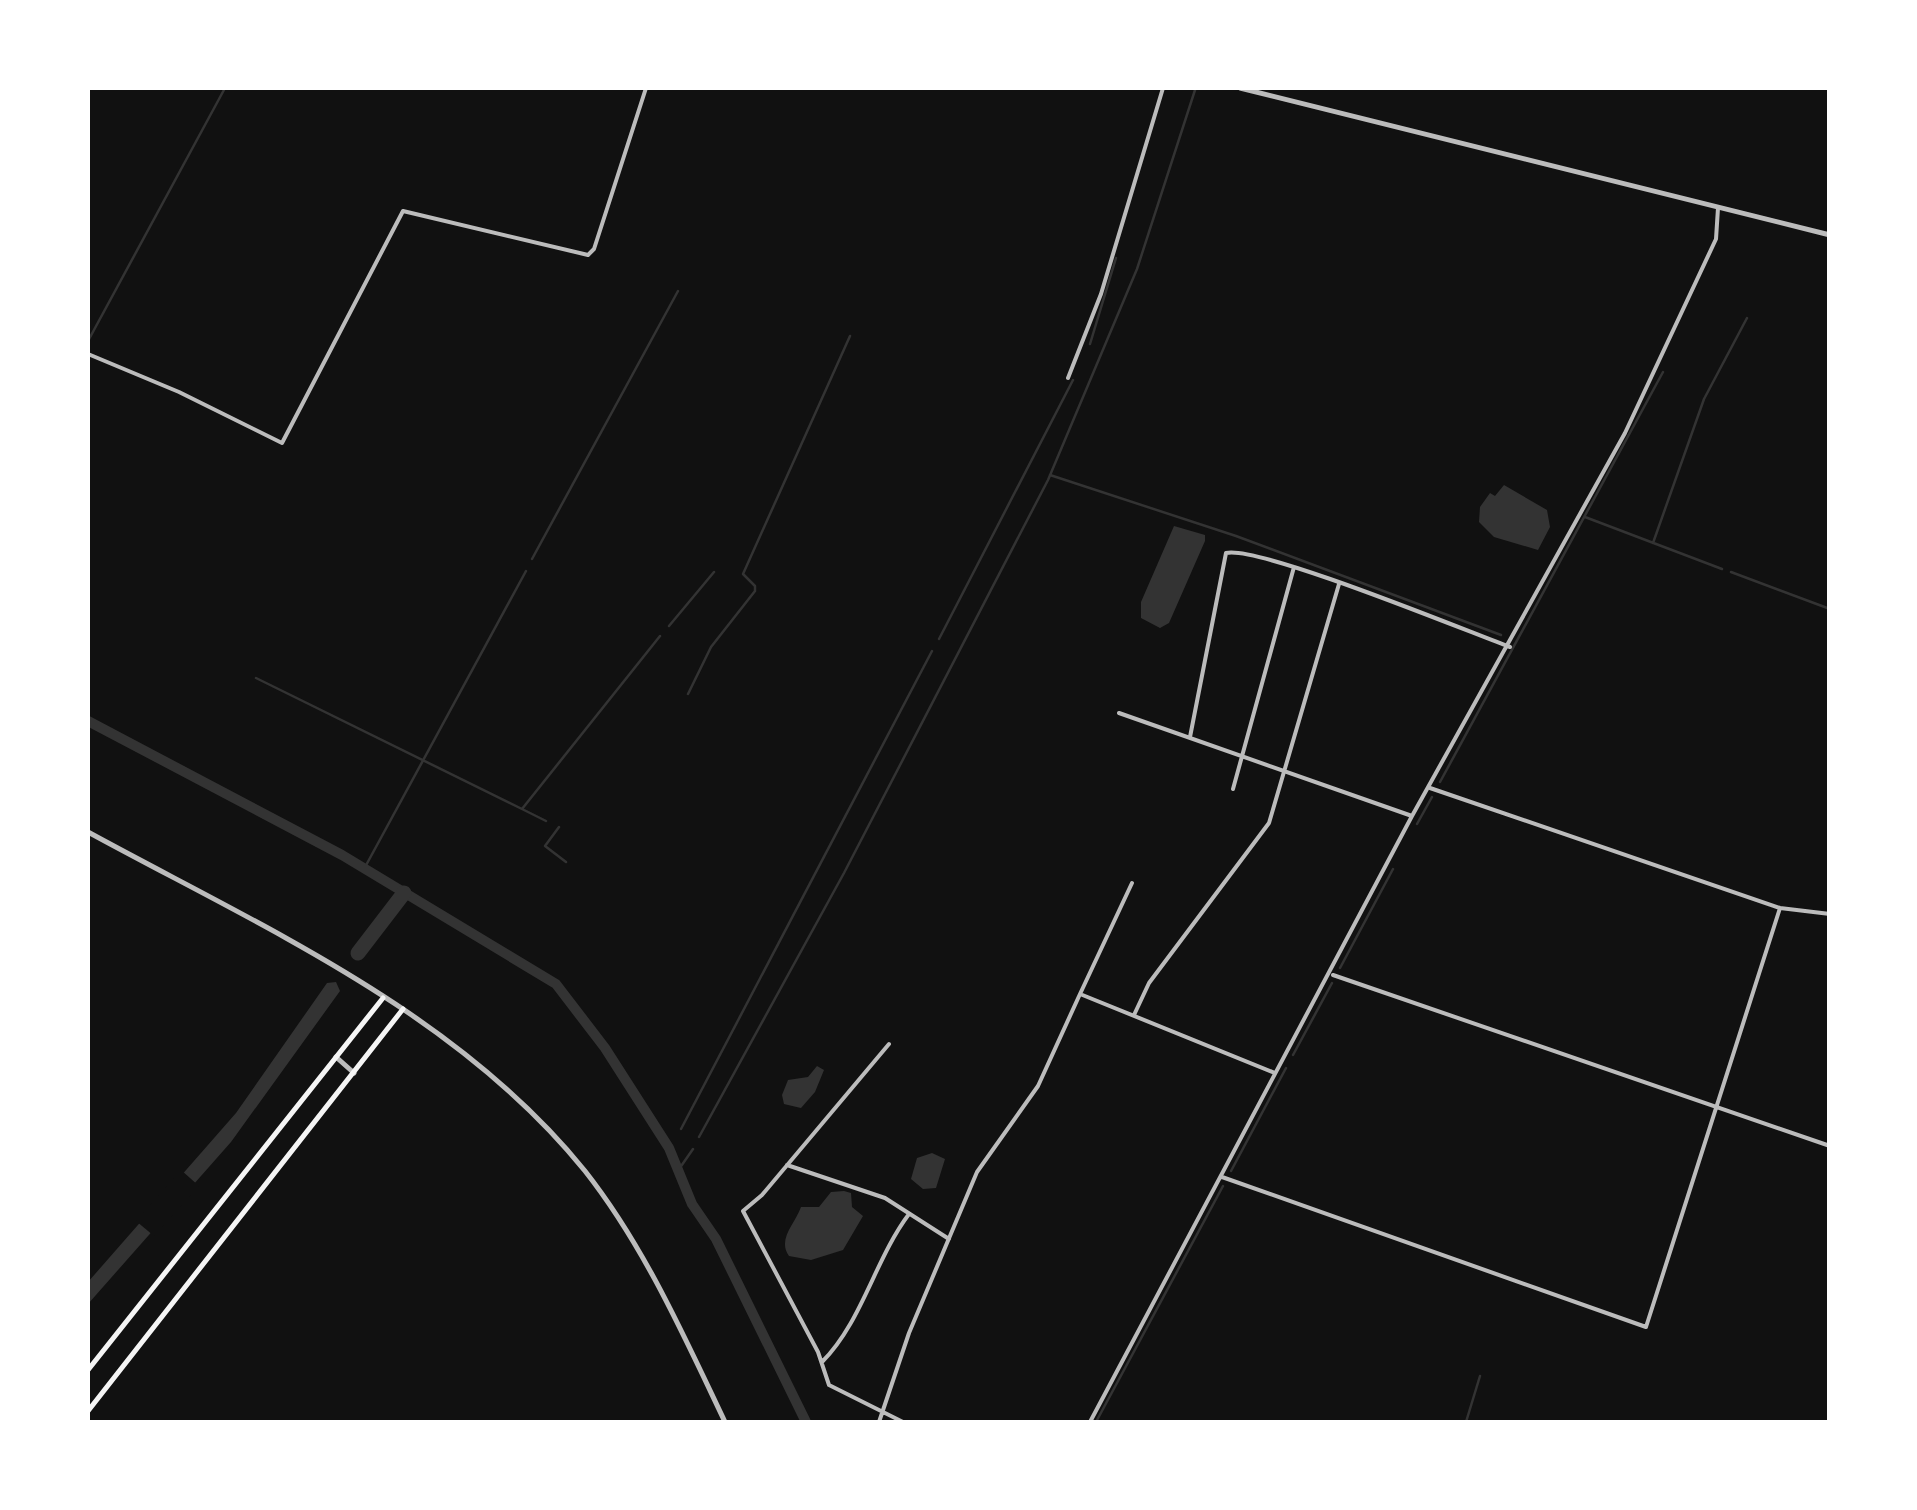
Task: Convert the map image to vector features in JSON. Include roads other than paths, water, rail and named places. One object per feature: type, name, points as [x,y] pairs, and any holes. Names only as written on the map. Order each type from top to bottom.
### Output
[{"type":"main road","points":[[88,1370],[384,998]]},
{"type":"main road","points":[[88,1412],[404,1010]]},
{"type":"street","points":[[88,354],[179,392],[282,443],[403,211],[588,255],[594,249],[646,88]]},
{"type":"street","points":[[1068,378],[1101,294],[1162,88]]},
{"type":"street","points":[[1240,88],[1830,234]]},
{"type":"street","points":[[1090,1422],[1412,816],[1510,647],[1625,433],[1716,239],[1719,206]]},
{"type":"street","points":[[1190,737],[1226,552],[1238,550],[1294,567],[1510,647]]},
{"type":"street","points":[[1233,789],[1268,675],[1294,567]]},
{"type":"street","points":[[1134,1015],[1149,984],[1261,836],[1278,802],[1339,584]]},
{"type":"street","points":[[1120,712],[1412,816]]},
{"type":"street","points":[[1429,787],[1780,908],[1830,914]]},
{"type":"street","points":[[88,832],[404,1010],[469,1057],[520,1102],[586,1172],[667,1299],[724,1422]]},
{"type":"street","points":[[878,1422],[977,1172],[1038,1086],[1132,883]]},
{"type":"street","points":[[1221,1176],[1646,1327],[1780,908]]},
{"type":"street","points":[[1331,974],[1830,1146]]},
{"type":"street","points":[[1080,994],[1275,1073]]},
{"type":"street","points":[[889,1044],[787,1166],[743,1210],[822,1362],[829,1385],[903,1422]]},
{"type":"street","points":[[336,1057],[354,1073]]},
{"type":"street","points":[[787,1166],[876,1194],[948,1239]]},
{"type":"street","points":[[822,1362],[842,1339],[884,1248],[908,1214]]},
{"type":"waterway","points":[[88,341],[225,88]]},
{"type":"waterway","points":[[699,1137],[844,873],[1048,480],[1137,269],[1195,90]]},
{"type":"waterway","points":[[1090,344],[1116,258]]},
{"type":"waterway","points":[[532,559],[678,291]]},
{"type":"waterway","points":[[1653,543],[1704,399],[1747,318]]},
{"type":"waterway","points":[[688,694],[711,647],[755,591],[743,574],[850,336]]},
{"type":"waterway","points":[[1440,782],[1663,372]]},
{"type":"waterway","points":[[939,639],[1073,380]]},
{"type":"waterway","points":[[1050,475],[1236,536],[1501,635]]},
{"type":"waterway","points":[[1585,517],[1722,569]]},
{"type":"waterway","points":[[364,869],[526,571]]},
{"type":"waterway","points":[[669,626],[714,572]]},
{"type":"waterway","points":[[1731,572],[1830,609]]},
{"type":"waterway","points":[[546,821],[522,809],[660,636]]},
{"type":"waterway","points":[[681,1129],[932,651]]},
{"type":"waterway","points":[[256,678],[522,809]]},
{"type":"waterway","points":[[88,721],[342,855],[556,984],[605,1048],[669,1148],[692,1204],[716,1239],[806,1422]]},
{"type":"waterway","points":[[1417,824],[1432,797]]},
{"type":"waterway","points":[[559,827],[545,846],[566,862]]},
{"type":"waterway","points":[[1340,968],[1393,869]]},
{"type":"waterway","points":[[358,953],[404,893]]},
{"type":"waterway","points":[[1293,1055],[1332,983]]},
{"type":"waterway","points":[[1231,1171],[1286,1068]]},
{"type":"waterway","points":[[677,1172],[693,1149]]},
{"type":"waterway","points":[[1096,1422],[1223,1186]]},
{"type":"waterway","points":[[1466,1422],[1480,1376]]}]
